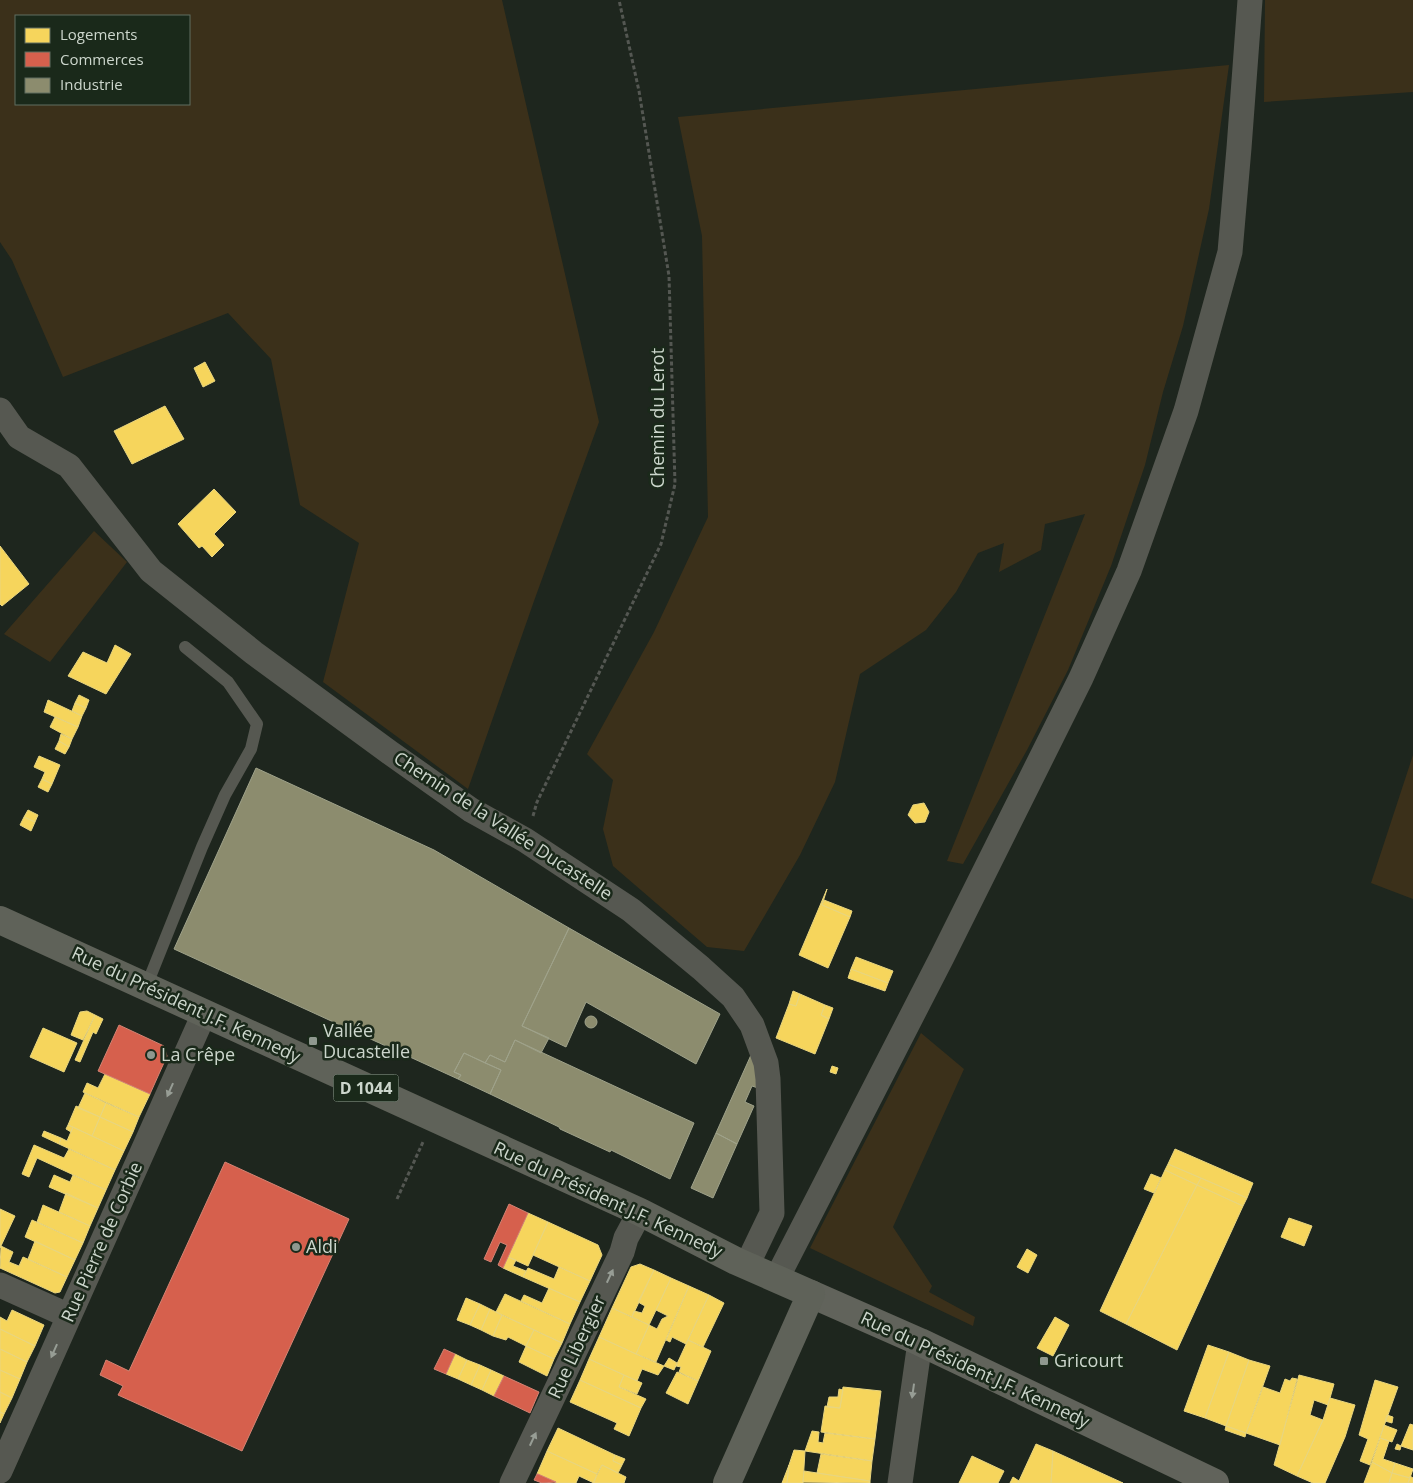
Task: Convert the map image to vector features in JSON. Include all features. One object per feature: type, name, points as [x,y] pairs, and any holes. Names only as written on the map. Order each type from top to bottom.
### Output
[{"type":"main road","name":"Rue du Président J.F. Kennedy","points":[[0,920],[640,1212],[747,1265],[920,1342],[1215,1483]]},
{"type":"main road","points":[[727,1483],[811,1294]]},
{"type":"street","points":[[776,1278],[942,957],[1081,678],[1129,571],[1186,411],[1230,252],[1240,148],[1250,0]]},
{"type":"street","name":"Chemin de la Vallée Ducastelle","points":[[0,410],[19,437],[70,466],[151,571],[254,653],[471,810],[525,840],[631,910],[733,997],[752,1025],[766,1063],[768,1079],[772,1213],[747,1265]]},
{"type":"street","name":"Rue Pierre de Corbie","points":[[0,1471],[204,1014]]},
{"type":"street","name":"Rue Libergier","points":[[512,1483],[618,1260],[626,1238],[640,1212]]},
{"type":"street","points":[[0,1285],[69,1316]]},
{"type":"street","points":[[900,1483],[920,1342]]},
{"type":"lane","points":[[146,987],[205,838],[251,748],[256,724],[228,682],[185,647]]},
{"type":"path","name":"Chemin du Lerot","points":[[525,840],[537,802],[661,544],[675,484],[669,276],[639,91],[620,0]]},
{"type":"path","points":[[397,1199],[434,1119]]},
{"type":"shaded area","points":[[0,0],[502,0],[599,422],[468,789],[323,682],[359,543],[300,505],[271,359],[228,313],[63,377],[12,260],[0,242]]},
{"type":"shaded area","points":[[1265,0],[1413,0],[1413,92],[1264,102]]},
{"type":"shaded area","points":[[1229,65],[1209,209],[1183,326],[1163,392],[1145,465],[1111,566],[1068,670],[1027,750],[963,864],[947,861],[1085,514],[1045,524],[1041,550],[999,572],[1004,543],[978,553],[956,592],[926,630],[860,674],[835,782],[800,855],[744,951],[707,947],[613,866],[603,829],[613,780],[587,754],[654,632],[708,517],[702,236],[678,117]]},
{"type":"shaded area","points":[[94,531],[127,562],[50,662],[4,634]]},
{"type":"shaded area","points":[[1413,755],[1413,899],[1371,883]]},
{"type":"shaded area","points":[[921,1033],[964,1069],[893,1227],[932,1286],[929,1292],[975,1317],[973,1326],[810,1248]]},
{"type":"building: Logements","points":[[205,362],[215,381],[203,387],[194,368]]},
{"type":"building: Logements","points":[[165,406],[184,439],[132,464],[114,431]]},
{"type":"building: Logements","points":[[214,489],[236,512],[214,534],[224,545],[212,557],[202,546],[199,548],[178,524]]},
{"type":"building: Logements","points":[[0,546],[29,584],[2,606],[0,604]]},
{"type":"building: Logements","points":[[115,645],[131,654],[106,694],[68,676],[83,652],[107,663]]},
{"type":"building: Logements","points":[[79,695],[89,700],[86,708],[75,703]]},
{"type":"building: Logements","points":[[48,700],[82,716],[78,727],[44,712]]},
{"type":"building: Logements","points":[[75,703],[86,708],[82,716],[72,711]]},
{"type":"building: Logements","points":[[55,717],[78,727],[72,739],[50,727]]},
{"type":"building: Logements","points":[[61,734],[72,739],[69,747],[59,741]]},
{"type":"building: Logements","points":[[59,741],[69,747],[65,754],[55,749]]},
{"type":"building: Logements","points":[[39,756],[60,765],[52,784],[42,779],[45,772],[34,767]]},
{"type":"building: Logements","points":[[42,779],[52,784],[48,792],[38,787]]},
{"type":"building: Logements","points":[[924,803],[929,812],[925,822],[915,823],[908,815],[913,805]]},
{"type":"building: Logements","points":[[28,810],[38,815],[35,822],[24,817]]},
{"type":"building: Logements","points":[[24,817],[35,822],[31,831],[20,825]]},
{"type":"building: Logements","points":[[827,889],[822,905],[850,917],[828,968],[799,955]]},
{"type":"building: Logements","points":[[824,900],[852,911],[850,917],[822,905]]},
{"type":"building: Logements","points":[[856,957],[893,971],[888,983],[851,969]]},
{"type":"building: Logements","points":[[851,969],[888,983],[885,991],[848,978]]},
{"type":"building: Logements","points":[[793,991],[800,994],[796,1006],[789,1004]]},
{"type":"building: Logements","points":[[800,994],[825,1005],[821,1015],[829,1019],[815,1054],[776,1038],[789,1004],[796,1006]]},
{"type":"building: Logements","points":[[825,1005],[833,1008],[829,1019],[821,1015]]},
{"type":"building: Logements","points":[[87,1011],[95,1015],[83,1040],[71,1035],[80,1012]]},
{"type":"building: Logements","points":[[95,1015],[103,1019],[96,1034],[93,1032],[80,1062],[75,1060]]},
{"type":"building: Logements","points":[[43,1028],[77,1043],[64,1072],[30,1057]]},
{"type":"building: Logements","points":[[832,1066],[838,1068],[836,1074],[830,1072]]},
{"type":"building: Logements","points":[[105,1074],[150,1094],[139,1117],[83,1092],[87,1083],[98,1088]]},
{"type":"building: Logements","points":[[85,1093],[106,1103],[100,1117],[78,1108]]},
{"type":"building: Logements","points":[[106,1103],[139,1117],[133,1132],[100,1117]]},
{"type":"building: Logements","points":[[76,1106],[100,1117],[92,1136],[68,1125]]},
{"type":"building: Logements","points":[[100,1117],[133,1132],[124,1151],[92,1136]]},
{"type":"building: Logements","points":[[68,1125],[73,1127],[71,1132],[66,1129]]},
{"type":"building: Logements","points":[[73,1127],[124,1151],[115,1170],[59,1144],[61,1138],[67,1141]]},
{"type":"building: Logements","points":[[44,1131],[61,1138],[59,1144],[42,1136]]},
{"type":"building: Logements","points":[[34,1145],[64,1158],[69,1149],[115,1170],[106,1190],[37,1158],[29,1177],[22,1174]]},
{"type":"building: Logements","points":[[1175,1149],[1253,1183],[1247,1198],[1168,1164]]},
{"type":"building: Logements","points":[[1168,1164],[1201,1178],[1197,1185],[1165,1170]]},
{"type":"building: Logements","points":[[1165,1170],[1197,1185],[1126,1324],[1100,1311]]},
{"type":"building: Logements","points":[[1151,1174],[1161,1178],[1154,1193],[1144,1189]]},
{"type":"building: Logements","points":[[54,1175],[70,1182],[73,1175],[106,1190],[98,1208],[49,1187]]},
{"type":"building: Logements","points":[[1201,1178],[1247,1198],[1243,1206],[1197,1185]]},
{"type":"building: Logements","points":[[1197,1185],[1243,1206],[1177,1350],[1126,1324]]},
{"type":"building: Logements","points":[[66,1193],[98,1208],[90,1226],[59,1212]]},
{"type":"building: Logements","points":[[43,1205],[90,1226],[83,1243],[37,1222]]},
{"type":"building: Logements","points":[[0,1209],[15,1216],[0,1248]]},
{"type":"building: Logements","points":[[528,1213],[548,1222],[528,1266],[508,1257]]},
{"type":"building: Logements","points":[[1289,1218],[1312,1226],[1304,1246],[1281,1237]]},
{"type":"building: Logements","points":[[32,1220],[83,1243],[75,1260],[25,1237]]},
{"type":"building: Logements","points":[[548,1222],[598,1245],[602,1255],[590,1281],[533,1255]]},
{"type":"building: Logements","points":[[35,1241],[75,1260],[67,1277],[28,1259]]},
{"type":"building: Logements","points":[[1,1246],[13,1252],[9,1262],[19,1266],[23,1257],[67,1277],[60,1292],[55,1293],[0,1268]]},
{"type":"building: Logements","points":[[1027,1249],[1037,1255],[1028,1273],[1017,1267]]},
{"type":"building: Logements","points":[[508,1257],[516,1260],[513,1266],[526,1271],[523,1277],[503,1268]]},
{"type":"building: Logements","points":[[640,1264],[654,1270],[632,1317],[612,1308],[631,1267]]},
{"type":"building: Logements","points":[[559,1267],[590,1281],[580,1302],[523,1277],[528,1268],[554,1279]]},
{"type":"building: Logements","points":[[654,1270],[671,1278],[649,1325],[632,1317],[634,1311],[642,1313],[645,1306],[638,1302]]},
{"type":"building: Logements","points":[[671,1278],[689,1286],[656,1362],[636,1354],[649,1325],[657,1329],[662,1319],[668,1316],[656,1310]]},
{"type":"building: Logements","points":[[689,1286],[709,1295],[686,1344],[672,1337],[670,1342],[666,1340]]},
{"type":"building: Logements","points":[[549,1288],[580,1302],[570,1324],[521,1301],[524,1295],[542,1303]]},
{"type":"building: Logements","points":[[505,1294],[570,1324],[562,1343],[496,1312]]},
{"type":"building: Logements","points":[[709,1295],[724,1303],[703,1347],[688,1340]]},
{"type":"building: Logements","points":[[466,1298],[480,1304],[470,1325],[457,1320]]},
{"type":"building: Logements","points":[[480,1304],[490,1309],[481,1330],[470,1325]]},
{"type":"building: Logements","points":[[612,1308],[649,1325],[636,1354],[599,1337]]},
{"type":"building: Logements","points":[[490,1309],[502,1315],[493,1336],[481,1330]]},
{"type":"building: Logements","points":[[12,1310],[44,1325],[35,1346],[0,1329],[0,1317],[7,1321]]},
{"type":"building: Logements","points":[[502,1315],[534,1330],[526,1346],[508,1337],[506,1340],[493,1336]]},
{"type":"building: Logements","points":[[1055,1317],[1069,1325],[1053,1356],[1037,1348]]},
{"type":"building: Logements","points":[[0,1329],[35,1346],[27,1362],[0,1349]]},
{"type":"building: Logements","points":[[534,1330],[562,1343],[554,1359],[526,1346]]},
{"type":"building: Logements","points":[[599,1337],[664,1366],[658,1375],[642,1369],[637,1381],[589,1359]]},
{"type":"building: Logements","points":[[688,1340],[711,1351],[698,1381],[679,1372],[681,1367],[676,1366]]},
{"type":"building: Logements","points":[[1208,1345],[1229,1352],[1205,1418],[1184,1411]]},
{"type":"building: Logements","points":[[526,1346],[554,1359],[547,1376],[519,1362]]},
{"type":"building: Logements","points":[[0,1349],[27,1362],[20,1379],[0,1370]]},
{"type":"building: Logements","points":[[1229,1352],[1249,1360],[1226,1426],[1205,1418]]},
{"type":"building: Logements","points":[[455,1354],[467,1360],[458,1379],[446,1374]]},
{"type":"building: Logements","points":[[669,1358],[677,1363],[674,1370],[664,1366]]},
{"type":"building: Logements","points":[[589,1359],[624,1375],[619,1387],[646,1399],[641,1408],[580,1380]]},
{"type":"building: Logements","points":[[467,1360],[480,1365],[471,1385],[458,1379]]},
{"type":"building: Logements","points":[[1249,1360],[1270,1366],[1246,1433],[1226,1426]]},
{"type":"building: Logements","points":[[480,1365],[491,1370],[482,1390],[471,1385]]},
{"type":"building: Logements","points":[[0,1370],[20,1379],[12,1398],[0,1392]]},
{"type":"building: Logements","points":[[491,1370],[504,1376],[494,1396],[482,1390]]},
{"type":"building: Logements","points":[[677,1372],[698,1381],[688,1404],[666,1393]]},
{"type":"building: Logements","points":[[624,1375],[642,1383],[637,1394],[619,1387]]},
{"type":"building: Logements","points":[[1299,1375],[1334,1384],[1328,1405],[1314,1400],[1310,1415],[1323,1420],[1297,1476],[1274,1465]]},
{"type":"building: Logements","points":[[1292,1378],[1297,1379],[1280,1445],[1246,1433],[1263,1387],[1280,1393],[1285,1379],[1290,1381]]},
{"type":"building: Logements","points":[[580,1380],[641,1408],[629,1436],[614,1429],[617,1423],[570,1402]]},
{"type":"building: Logements","points":[[1375,1380],[1398,1387],[1370,1465],[1360,1461],[1368,1439],[1359,1435]]},
{"type":"building: Logements","points":[[843,1387],[881,1391],[875,1439],[821,1432],[825,1406],[840,1408]]},
{"type":"building: Logements","points":[[839,1389],[843,1390],[840,1408],[827,1407],[829,1397],[838,1397]]},
{"type":"building: Logements","points":[[0,1392],[12,1398],[4,1414],[0,1412]]},
{"type":"building: Logements","points":[[1330,1398],[1355,1405],[1345,1437],[1325,1483],[1313,1483],[1297,1476],[1323,1420]]},
{"type":"building: Logements","points":[[0,1412],[4,1414],[0,1423]]},
{"type":"building: Logements","points":[[1387,1415],[1393,1417],[1392,1423],[1385,1421]]},
{"type":"building: Logements","points":[[1410,1424],[1413,1425],[1413,1450],[1401,1446]]},
{"type":"building: Logements","points":[[1384,1425],[1397,1430],[1392,1442],[1380,1438]]},
{"type":"building: Logements","points":[[1226,1426],[1246,1433],[1245,1437],[1225,1430]]},
{"type":"building: Logements","points":[[558,1428],[615,1455],[613,1461],[622,1465],[618,1473],[602,1465],[597,1474],[547,1451]]},
{"type":"building: Logements","points":[[812,1431],[819,1432],[818,1442],[823,1443],[825,1433],[875,1439],[872,1461],[805,1451]]},
{"type":"building: Logements","points":[[1380,1438],[1389,1441],[1383,1459],[1395,1463],[1392,1473],[1372,1462]]},
{"type":"building: Logements","points":[[1036,1444],[1053,1451],[1051,1483],[1018,1483]]},
{"type":"building: Logements","points":[[1397,1444],[1401,1446],[1400,1450],[1395,1449]]},
{"type":"building: Logements","points":[[794,1450],[805,1451],[803,1483],[787,1483],[789,1465]]},
{"type":"building: Logements","points":[[547,1451],[597,1474],[594,1483],[579,1476],[576,1483],[557,1483],[537,1474]]},
{"type":"building: Logements","points":[[1053,1451],[1123,1483],[1051,1483]]},
{"type":"building: Logements","points":[[821,1454],[872,1461],[870,1481],[817,1473]]},
{"type":"building: Logements","points":[[615,1455],[625,1459],[622,1465],[613,1461]]},
{"type":"building: Logements","points":[[972,1456],[1004,1471],[998,1483],[959,1483]]},
{"type":"building: Logements","points":[[1372,1462],[1392,1473],[1389,1483],[1364,1483]]},
{"type":"building: Logements","points":[[1395,1463],[1413,1469],[1410,1478],[1392,1473]]},
{"type":"building: Logements","points":[[602,1465],[626,1477],[624,1483],[593,1483]]},
{"type":"building: Logements","points":[[789,1465],[787,1483],[782,1483]]},
{"type":"building: Logements","points":[[804,1471],[870,1481],[870,1483],[803,1482]]},
{"type":"building: Logements","points":[[1392,1473],[1410,1478],[1408,1483],[1389,1483]]},
{"type":"building: Logements","points":[[1410,1476],[1413,1478],[1413,1483],[1408,1483]]},
{"type":"building: Logements","points":[[1013,1477],[1019,1481],[1018,1483],[1010,1483]]},
{"type":"building: Commerces","points":[[119,1025],[164,1046],[167,1056],[150,1094],[98,1071]]},
{"type":"building: Commerces","points":[[225,1162],[349,1219],[242,1451],[118,1395],[123,1386],[100,1375],[106,1360],[129,1371]]},
{"type":"building: Commerces","points":[[509,1204],[528,1213],[503,1268],[498,1265],[507,1245],[500,1242],[491,1262],[484,1259]]},
{"type":"building: Commerces","points":[[444,1349],[455,1354],[446,1374],[434,1369]]},
{"type":"building: Commerces","points":[[504,1376],[539,1392],[530,1413],[494,1396]]},
{"type":"building: Commerces","points":[[537,1474],[556,1482],[542,1483],[534,1480]]},
{"type":"building: Industrie","points":[[256,768],[434,850],[569,928],[522,1026],[549,1038],[541,1053],[515,1040],[505,1062],[490,1055],[485,1063],[464,1053],[454,1072],[461,1075],[458,1079],[174,949]]},
{"type":"building: Industrie","points":[[569,928],[720,1014],[696,1064],[586,1002],[566,1047],[522,1026]]},
{"type":"building: Industrie","points":[[593,1016],[596,1017],[596,1027],[589,1028],[586,1027],[585,1020],[586,1017]]},
{"type":"building: Industrie","points":[[515,1040],[694,1123],[670,1179],[611,1150],[610,1152],[560,1129],[490,1094],[501,1070],[485,1063],[490,1055],[505,1062]]},
{"type":"building: Industrie","points":[[464,1053],[501,1070],[490,1094],[458,1079],[461,1075],[454,1072]]},
{"type":"building: Industrie","points":[[751,1055],[757,1058],[758,1088],[752,1086],[745,1102],[754,1106],[737,1144],[716,1133]]},
{"type":"building: Industrie","points":[[716,1133],[737,1144],[713,1198],[691,1188]]},
{"type":"place","name":"Vallée Ducastelle","points":[[313,1041]]},
{"type":"place","name":"La Crêpe","points":[[151,1055]]},
{"type":"place","name":"Aldi","points":[[296,1247]]},
{"type":"place","name":"Gricourt","points":[[1044,1361]]}]
